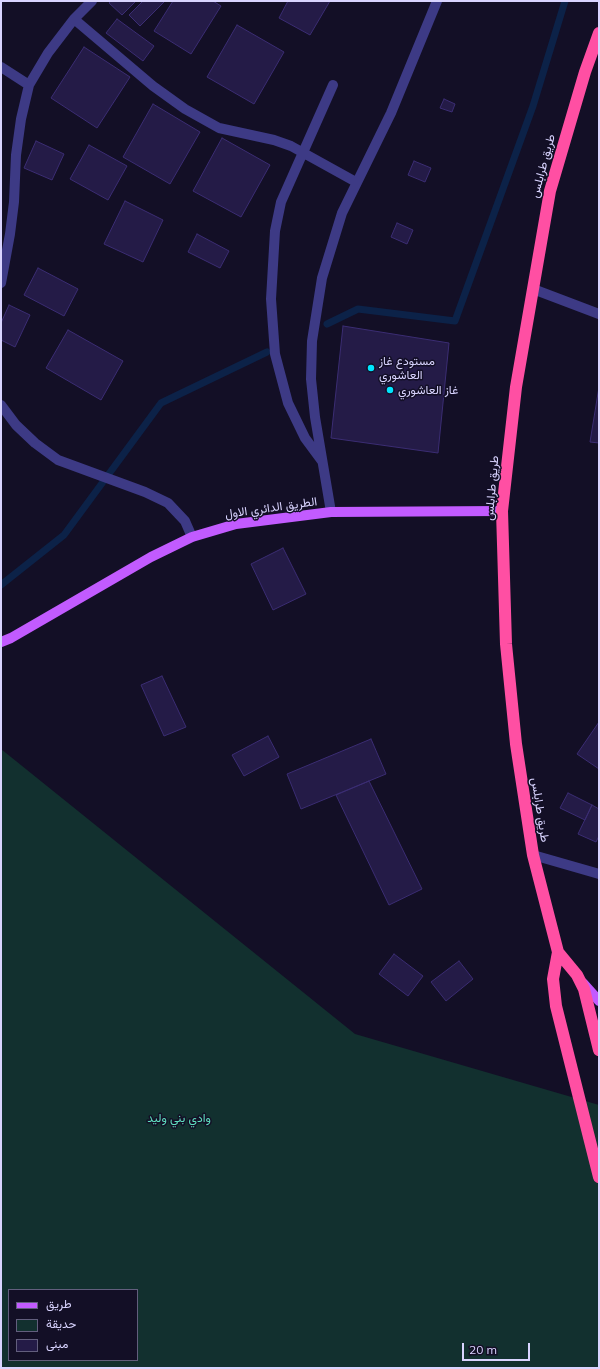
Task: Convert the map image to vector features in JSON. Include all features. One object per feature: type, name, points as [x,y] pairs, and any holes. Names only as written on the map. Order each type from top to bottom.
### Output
[{"type":"highway","name":"طريق طرابلس","points":[[558,952],[534,855],[516,744],[506,644],[502,511],[516,387],[550,191],[585,72],[599,33]]},
{"type":"highway","points":[[558,952],[578,975],[588,1003],[599,1050]]},
{"type":"highway","points":[[558,952],[554,965],[554,993],[599,1177]]},
{"type":"main road","name":"الطريق الدائري الاول","points":[[1,642],[11,638],[145,560],[192,537],[236,524],[331,512],[502,511]]},
{"type":"main road","points":[[578,975],[599,1001]]},
{"type":"street","points":[[1,283],[14,202],[16,156],[21,119],[29,85],[48,53],[74,19],[92,1]]},
{"type":"street","points":[[331,512],[315,417],[311,379],[312,341],[322,278],[342,213],[356,182],[391,114],[437,1]]},
{"type":"street","points":[[74,19],[153,86],[185,109],[219,128],[274,140],[303,151],[356,182]]},
{"type":"street","points":[[1,67],[29,85]]},
{"type":"street","points":[[323,462],[305,438],[288,403],[275,354],[271,299],[275,231],[281,202],[334,85]]},
{"type":"street","points":[[533,289],[599,314]]},
{"type":"street","points":[[1,404],[16,425],[35,443],[58,460],[145,492],[168,503],[185,521],[192,537]]},
{"type":"street","points":[[534,855],[599,874]]},
{"type":"green space","name":"وادي بني وليد","points":[[1,749],[355,1034],[599,1105],[599,1368],[1,1368]]},
{"type":"building","points":[[111,1],[136,1],[122,15],[109,3]]},
{"type":"building","points":[[143,1],[165,1],[140,26],[129,15]]},
{"type":"building","points":[[173,1],[213,1],[221,6],[191,54],[154,31]]},
{"type":"building","points":[[288,1],[330,1],[310,35],[279,18]]},
{"type":"building","points":[[117,19],[154,46],[143,61],[106,33]]},
{"type":"building","points":[[237,25],[284,52],[254,104],[207,77]]},
{"type":"building","points":[[84,47],[130,77],[97,128],[51,98]]},
{"type":"building","points":[[444,99],[455,104],[452,112],[440,108]]},
{"type":"building","points":[[153,104],[200,132],[170,184],[123,157]]},
{"type":"building","points":[[222,138],[270,165],[241,217],[193,191]]},
{"type":"building","points":[[36,141],[64,154],[52,180],[24,168]]},
{"type":"building","points":[[89,145],[127,166],[108,200],[70,179]]},
{"type":"building","points":[[414,161],[431,168],[425,182],[408,175]]},
{"type":"building","points":[[125,201],[163,220],[143,262],[104,244]]},
{"type":"building","points":[[397,223],[413,230],[407,244],[391,237]]},
{"type":"building","points":[[197,234],[229,251],[220,268],[188,252]]},
{"type":"building","points":[[38,268],[78,289],[64,316],[24,295]]},
{"type":"building","points":[[9,305],[30,315],[15,347],[1,340],[1,323]]},
{"type":"building","name":"غاز العاشوري","points":[[343,326],[449,343],[438,453],[331,438]]},
{"type":"building","points":[[68,330],[123,361],[101,400],[46,368]]},
{"type":"building","points":[[599,387],[599,443],[590,442]]},
{"type":"building","points":[[283,548],[306,594],[273,610],[251,564]]},
{"type":"building","points":[[162,676],[186,727],[164,736],[141,685]]},
{"type":"building","points":[[599,722],[599,769],[577,754]]},
{"type":"building","points":[[268,736],[279,757],[244,776],[232,755]]},
{"type":"building","points":[[371,739],[386,774],[301,809],[287,774]]},
{"type":"building","points":[[369,781],[422,889],[389,905],[336,795]]},
{"type":"building","points":[[568,793],[592,805],[585,820],[560,808]]},
{"type":"building","points":[[592,805],[599,809],[599,836],[596,842],[578,834]]},
{"type":"building","points":[[394,954],[423,976],[408,996],[379,974]]},
{"type":"building","points":[[459,961],[473,979],[446,1001],[431,982]]},
{"type":"waterway","points":[[327,324],[358,309],[455,321],[533,106],[565,1]]},
{"type":"waterway","points":[[1,585],[64,535],[161,403],[267,352]]},
{"type":"place","name":"مستودع غاز العاشوري","points":[[371,368]]},
{"type":"place","name":"غاز العاشوري","points":[[390,390]]}]
